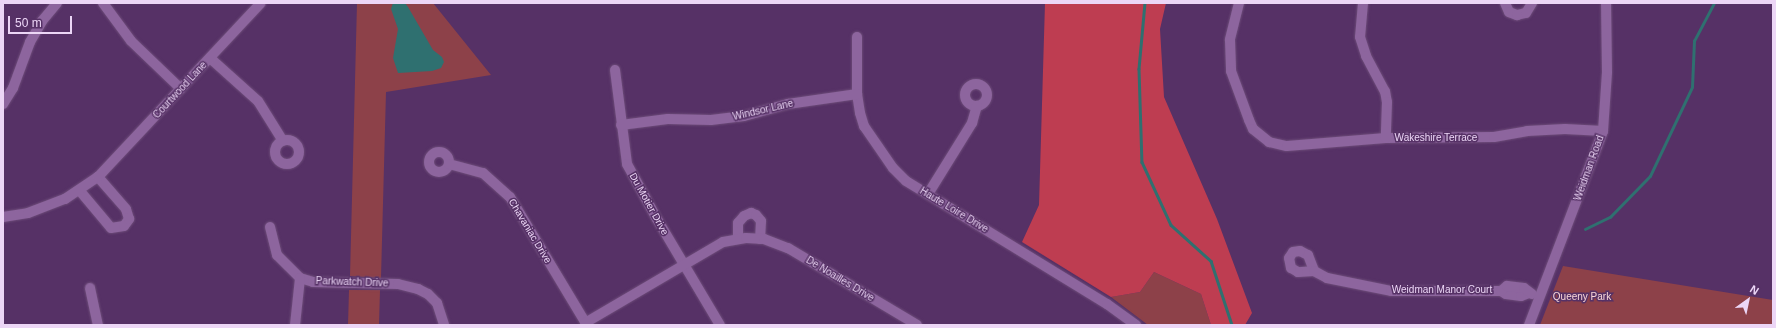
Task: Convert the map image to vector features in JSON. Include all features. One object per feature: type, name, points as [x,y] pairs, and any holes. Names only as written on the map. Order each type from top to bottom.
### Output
[{"type":"street","points":[[3,104],[13,88],[30,42],[42,20],[57,3]]},
{"type":"street","points":[[103,3],[131,41],[181,89]]},
{"type":"street","name":"Courtwood Lane","points":[[3,217],[28,213],[80,191],[98,177],[261,3]]},
{"type":"street","name":"Wakeshire Terrace","points":[[1239,3],[1230,40],[1231,71],[1253,129],[1269,142],[1287,146],[1386,138],[1494,137],[1527,131],[1565,129],[1603,131]]},
{"type":"street","points":[[1363,3],[1360,37],[1366,56],[1385,91],[1387,102],[1386,138]]},
{"type":"street","points":[[1505,3],[1509,12],[1517,15],[1526,13],[1532,3]]},
{"type":"street","name":"Weidman Road","points":[[1528,325],[1603,131],[1607,72],[1606,3]]},
{"type":"street","name":"Haute Loire Drive","points":[[857,37],[857,94],[864,126],[882,154],[906,181],[1107,304],[1136,325]]},
{"type":"street","points":[[210,58],[258,101],[283,142]]},
{"type":"street","name":"Du Motier Drive","points":[[616,70],[621,125],[627,164],[683,264],[720,325]]},
{"type":"street","name":"Windsor Lane","points":[[621,125],[668,120],[711,120],[744,116],[788,104],[857,94]]},
{"type":"street","points":[[928,194],[972,123],[977,106]]},
{"type":"street","name":"Chavaniac Drive","points":[[449,164],[483,173],[510,197],[586,324]]},
{"type":"street","points":[[80,191],[108,225],[115,229],[124,226],[129,219],[126,209],[98,177]]},
{"type":"street","points":[[738,238],[738,223],[744,216],[751,213],[756,215],[761,222],[760,239]]},
{"type":"street","points":[[270,227],[277,255],[300,278],[294,325]]},
{"type":"street","name":"De Noailles Drive","points":[[586,324],[683,264],[723,242],[738,238],[760,239],[788,248],[916,325]]},
{"type":"street","name":"Weidman Manor Court","points":[[1314,271],[1327,278],[1391,291],[1501,291],[1507,286],[1524,288],[1529,293],[1540,296]]},
{"type":"street","name":"Parkwatch Drive","points":[[300,278],[313,282],[398,284],[410,286],[428,294],[437,303],[444,325]]},
{"type":"street","points":[[90,288],[98,325]]},
{"type":"green space","points":[[357,3],[433,3],[491,75],[386,92],[381,278],[350,276]]},
{"type":"green space","name":"Queeny Park","points":[[1563,266],[1773,300],[1773,325],[1540,325]]},
{"type":"green space","points":[[1154,272],[1201,294],[1211,325],[1148,325],[1111,297],[1140,292]]},
{"type":"green space","points":[[349,290],[380,290],[379,325],[348,325]]},
{"type":"shaded area","points":[[393,3],[405,3],[408,7],[433,50],[442,57],[444,62],[441,68],[432,71],[398,73],[393,58],[398,29],[391,9]]},
{"type":"shaded area","points":[[1045,3],[1166,3],[1160,29],[1164,97],[1217,219],[1252,313],[1245,325],[1211,325],[1201,294],[1154,272],[1140,292],[1111,297],[1022,242],[1039,205]]},
{"type":"waterway","points":[[1145,3],[1139,69],[1142,162],[1171,225],[1211,261],[1232,325]]},
{"type":"waterway","points":[[1585,229],[1610,217],[1650,176],[1692,87],[1694,41],[1714,3]]}]
